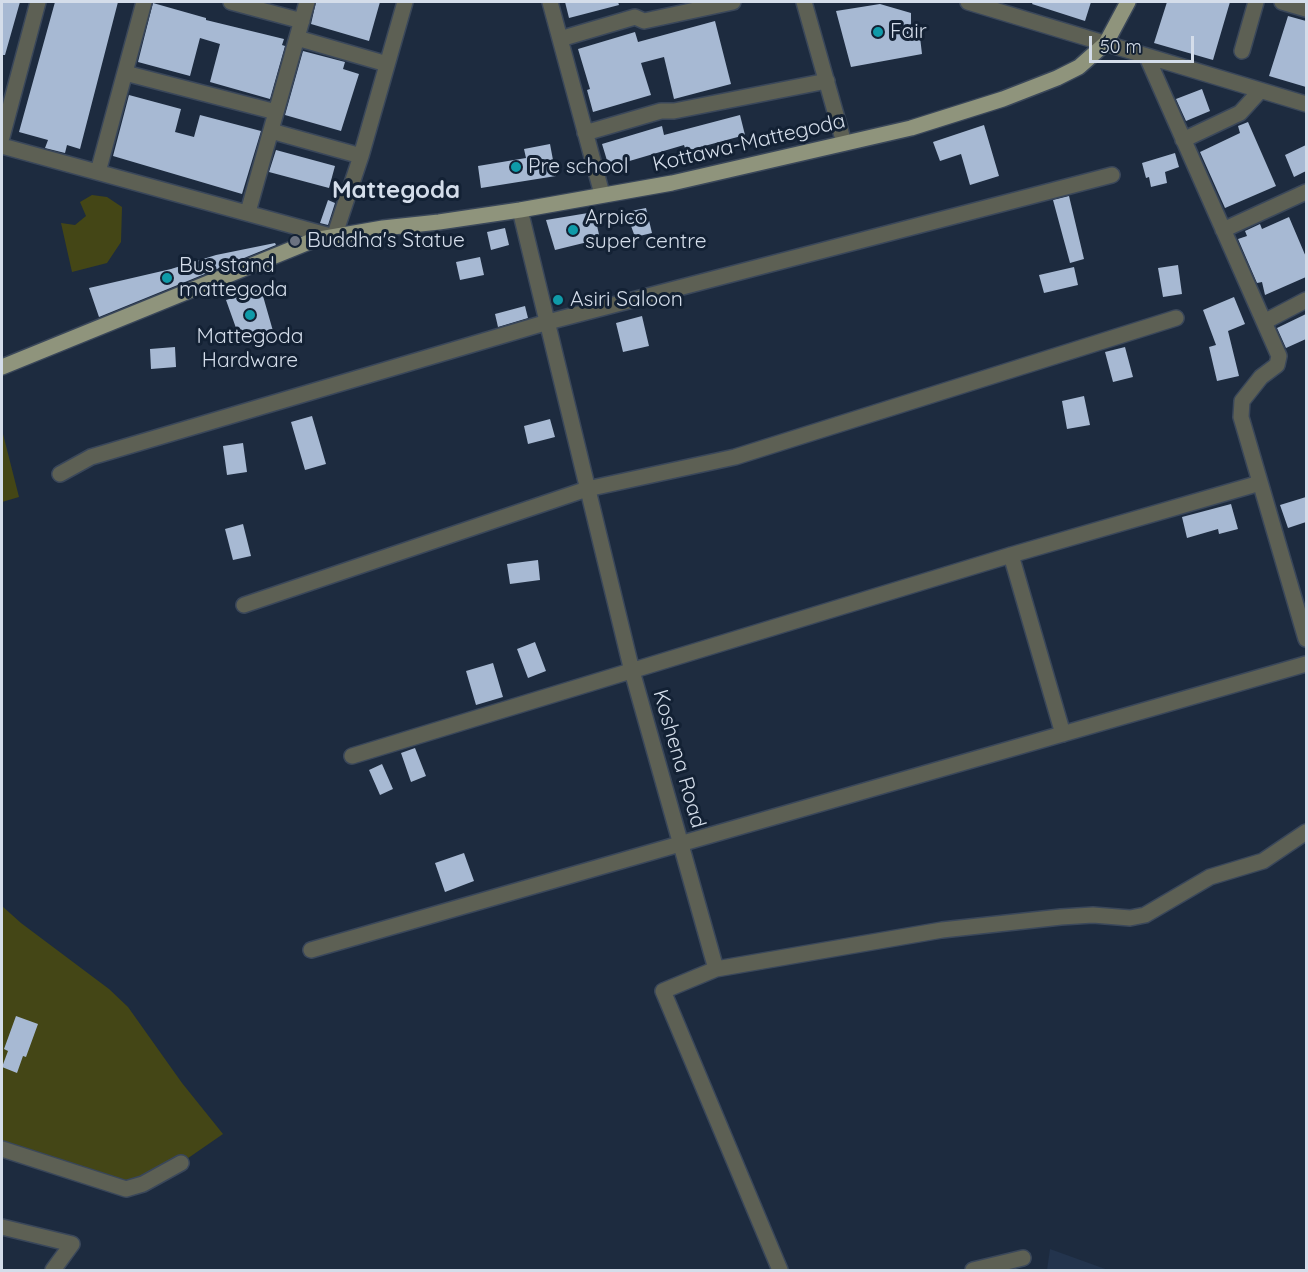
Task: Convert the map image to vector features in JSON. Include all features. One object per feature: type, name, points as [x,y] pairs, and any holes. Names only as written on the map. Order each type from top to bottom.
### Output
[{"type":"main road","name":"Kottawa-Mattegoda","points":[[2,367],[314,240],[383,228],[520,210],[672,183],[910,128],[1003,99],[1057,78],[1078,67],[1106,43],[1126,10],[1128,2]]},
{"type":"street","points":[[2,137],[38,2]]},
{"type":"street","points":[[98,172],[144,2]]},
{"type":"street","points":[[231,2],[302,21]]},
{"type":"street","points":[[248,212],[307,2]]},
{"type":"street","points":[[2,146],[334,237],[361,156],[405,2]]},
{"type":"street","points":[[550,2],[602,194]]},
{"type":"street","points":[[560,39],[635,17],[645,21],[733,2]]},
{"type":"street","points":[[804,2],[844,143]]},
{"type":"street","points":[[968,2],[1306,104]]},
{"type":"street","points":[[1242,51],[1256,2]]},
{"type":"street","points":[[1282,2],[1306,9]]},
{"type":"street","points":[[297,38],[387,64]]},
{"type":"street","points":[[1147,57],[1279,357],[1277,365],[1261,377],[1242,401],[1241,417],[1306,639]]},
{"type":"street","points":[[125,73],[276,112]]},
{"type":"street","points":[[585,133],[661,111],[674,111],[826,81]]},
{"type":"street","points":[[1184,140],[1240,113],[1260,91]]},
{"type":"street","points":[[271,131],[361,156]]},
{"type":"street","points":[[60,474],[91,456],[548,322],[1112,175]]},
{"type":"street","points":[[1223,230],[1306,192]]},
{"type":"street","name":"Koshena Road","points":[[520,210],[632,671],[716,969]]},
{"type":"street","points":[[1264,322],[1306,300]]},
{"type":"street","points":[[244,605],[587,489],[735,457],[1176,318]]},
{"type":"street","points":[[351,756],[1011,555],[1260,483]]},
{"type":"street","points":[[1011,555],[1062,734]]},
{"type":"street","points":[[311,950],[1306,664]]},
{"type":"street","points":[[780,1270],[663,991],[716,969],[942,930],[1061,917],[1093,915],[1130,918],[1145,915],[1210,877],[1263,861],[1306,832]]},
{"type":"street","points":[[2,1149],[126,1189],[143,1184],[181,1163]]},
{"type":"street","points":[[2,1227],[72,1245],[53,1270]]},
{"type":"street","points":[[973,1270],[1023,1258]]},
{"type":"shaded area","points":[[92,195],[107,197],[122,207],[121,242],[107,263],[72,272],[61,223],[75,225],[86,216],[80,202]]},
{"type":"shaded area","points":[[2,434],[19,497],[2,502]]},
{"type":"shaded area","points":[[2,906],[109,989],[128,1007],[182,1083],[223,1134],[181,1163],[126,1189],[2,1149]]},
{"type":"shaded area","points":[[1050,1249],[1108,1270],[1047,1270]]},
{"type":"building","points":[[2,2],[20,2],[5,55],[2,55]]},
{"type":"building","points":[[55,2],[118,2],[80,149],[67,145],[65,153],[45,148],[48,140],[19,132]]},
{"type":"building","points":[[316,2],[380,2],[369,41],[311,24]]},
{"type":"building","points":[[565,2],[618,2],[619,5],[569,18]]},
{"type":"building","points":[[1033,2],[1091,2],[1085,21],[1032,4]]},
{"type":"building","points":[[1167,2],[1230,2],[1213,60],[1154,43]]},
{"type":"building","points":[[153,3],[206,18],[206,20],[284,39],[282,45],[285,46],[270,99],[210,82],[220,44],[200,38],[190,76],[138,62]]},
{"type":"building","name":"Fair","points":[[880,4],[911,13],[911,27],[920,37],[922,54],[851,67],[836,11]]},
{"type":"building","points":[[1288,16],[1306,21],[1306,87],[1269,76]]},
{"type":"building","points":[[715,21],[731,84],[674,99],[664,57],[641,63],[651,95],[593,112],[587,90],[590,89],[578,49],[635,32],[638,42]]},
{"type":"building","points":[[303,51],[345,62],[343,69],[359,74],[341,131],[285,115]]},
{"type":"building","points":[[1202,89],[1210,111],[1186,121],[1176,99]]},
{"type":"building","points":[[129,95],[181,109],[175,132],[194,137],[200,115],[261,131],[242,194],[113,156]]},
{"type":"building","points":[[740,115],[745,135],[686,151],[684,145],[609,167],[602,144],[662,126],[664,135]]},
{"type":"building","points":[[1248,122],[1276,186],[1225,208],[1200,152],[1240,133],[1238,126]]},
{"type":"building","points":[[984,125],[999,176],[970,185],[961,154],[940,161],[933,142]]},
{"type":"building","name":"Pre school","points":[[550,144],[556,176],[481,188],[478,166],[526,158],[524,149]]},
{"type":"building","points":[[1306,145],[1306,171],[1294,177],[1285,155]]},
{"type":"building","points":[[276,150],[335,166],[329,188],[269,172]]},
{"type":"building","points":[[1175,153],[1179,167],[1165,172],[1167,183],[1151,187],[1142,163]]},
{"type":"building","points":[[1069,196],[1084,259],[1070,263],[1053,200]]},
{"type":"building","points":[[328,200],[335,203],[328,225],[320,223]]},
{"type":"building","points":[[646,208],[652,233],[635,237],[626,212]]},
{"type":"building","name":"Arpico super centre","points":[[594,212],[600,239],[555,250],[546,220]]},
{"type":"building","points":[[1289,217],[1306,257],[1306,277],[1265,295],[1262,282],[1257,283],[1238,239],[1247,236],[1245,231],[1260,224],[1262,229]]},
{"type":"building","points":[[505,228],[509,245],[491,250],[487,232]]},
{"type":"building","name":"Bus stand mattegoda","points":[[275,243],[276,245],[99,317],[89,288],[171,269],[216,255]]},
{"type":"building","points":[[480,257],[484,275],[460,280],[456,262]]},
{"type":"building","points":[[1178,265],[1182,294],[1163,297],[1158,268]]},
{"type":"building","points":[[1074,267],[1078,285],[1044,293],[1039,275]]},
{"type":"building","name":"Mattegoda Hardware","points":[[261,289],[273,331],[241,342],[226,300]]},
{"type":"building","points":[[1234,297],[1245,324],[1228,331],[1239,376],[1217,381],[1209,347],[1216,345],[1203,310]]},
{"type":"building","points":[[525,306],[528,318],[498,327],[495,314]]},
{"type":"building","points":[[1306,314],[1306,339],[1286,348],[1277,328]]},
{"type":"building","points":[[642,316],[649,346],[623,352],[616,323]]},
{"type":"building","points":[[175,347],[176,367],[151,369],[150,349]]},
{"type":"building","points":[[1125,347],[1133,377],[1113,382],[1105,352]]},
{"type":"building","points":[[1084,396],[1090,425],[1067,429],[1062,401]]},
{"type":"building","points":[[312,416],[326,464],[305,470],[291,422]]},
{"type":"building","points":[[550,419],[555,437],[528,444],[524,426]]},
{"type":"building","points":[[243,443],[247,472],[227,475],[223,446]]},
{"type":"building","points":[[1306,497],[1306,522],[1288,528],[1280,505]]},
{"type":"building","points":[[1231,504],[1238,529],[1219,534],[1218,529],[1187,538],[1182,517]]},
{"type":"building","points":[[243,524],[251,556],[233,560],[225,529]]},
{"type":"building","points":[[538,560],[540,580],[510,584],[507,564]]},
{"type":"building","points":[[535,642],[546,671],[528,678],[517,649]]},
{"type":"building","points":[[493,663],[503,697],[476,705],[466,671]]},
{"type":"building","points":[[415,748],[426,776],[411,782],[401,753]]},
{"type":"building","points":[[382,764],[393,789],[380,795],[369,770]]},
{"type":"building","points":[[464,853],[474,881],[445,892],[435,863]]},
{"type":"building","points":[[16,1016],[38,1024],[26,1057],[23,1056],[17,1073],[2,1067],[8,1051],[4,1049]]},
{"type":"place","name":"Fair","points":[[878,32]]},
{"type":"place","name":"Pre school","points":[[516,167]]},
{"type":"place","name":"Arpico super centre","points":[[573,230]]},
{"type":"place","name":"Buddha's Statue","points":[[295,241]]},
{"type":"place","name":"Bus stand mattegoda","points":[[167,278]]},
{"type":"place","name":"Asiri Saloon","points":[[558,300]]},
{"type":"place","name":"Mattegoda Hardware","points":[[250,315]]},
{"type":"district","name":"Mattegoda","points":[[396,191]]}]
